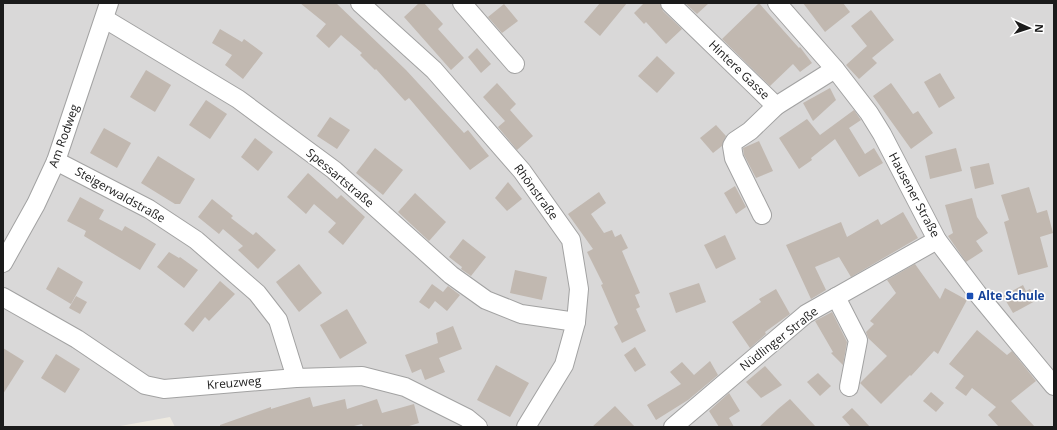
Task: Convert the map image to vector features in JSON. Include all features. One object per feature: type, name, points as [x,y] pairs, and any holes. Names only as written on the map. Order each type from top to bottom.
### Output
[{"type":"street","name":"Rhönstraße","points":[[360,3],[434,70],[522,171],[571,240],[579,289],[576,322],[564,365],[526,427]]},
{"type":"street","points":[[462,3],[515,64]]},
{"type":"street","name":"Hintere Gasse","points":[[670,3],[776,106],[835,70]]},
{"type":"street","name":"Hausener Straße","points":[[777,3],[835,70],[869,113],[882,134],[937,240],[977,293],[1054,386]]},
{"type":"street","name":"Spessartstraße","points":[[107,11],[238,99],[334,170],[451,275],[486,300],[521,314],[576,322]]},
{"type":"street","name":"Am Rodweg","points":[[3,262],[36,204],[56,161],[107,11]]},
{"type":"street","points":[[762,216],[734,158],[732,146],[735,141],[750,131],[776,106]]},
{"type":"street","name":"Steigerwaldstraße","points":[[56,161],[149,209],[196,240],[257,293],[278,320],[296,378]]},
{"type":"street","name":"Nüdlinger Straße","points":[[672,427],[806,314],[937,240]]},
{"type":"street","name":"Kreuzweg","points":[[3,297],[78,339],[145,385],[164,389],[296,378],[362,376],[405,387],[467,418],[478,427]]},
{"type":"street","points":[[836,297],[858,340],[849,387]]},
{"type":"shaded area","points":[[3,3],[1054,3],[1054,427],[175,427],[170,417],[115,427],[3,427]]},
{"type":"building","points":[[300,3],[336,3],[406,70],[464,133],[468,130],[489,156],[470,170],[409,98],[405,101],[376,69],[375,70],[360,55],[362,53],[341,35],[329,48],[316,36],[326,24]]},
{"type":"building","points":[[419,3],[424,3],[443,24],[438,29],[464,58],[451,70],[404,17]]},
{"type":"building","points":[[600,3],[627,3],[600,36],[584,22]]},
{"type":"building","points":[[644,3],[660,3],[663,11],[682,29],[666,44],[646,22],[644,24],[634,13]]},
{"type":"building","points":[[685,3],[709,3],[697,14]]},
{"type":"building","points":[[759,3],[799,48],[800,47],[812,63],[800,72],[793,64],[770,86],[722,39]]},
{"type":"building","points":[[803,3],[843,3],[850,12],[825,32]]},
{"type":"building","points":[[504,4],[518,21],[502,33],[488,17]]},
{"type":"building","points":[[871,10],[894,40],[872,58],[877,63],[859,79],[846,65],[867,46],[851,26]]},
{"type":"building","points":[[220,29],[242,42],[244,39],[263,53],[243,79],[225,65],[232,55],[212,43]]},
{"type":"building","points":[[477,48],[491,64],[481,73],[468,57]]},
{"type":"building","points":[[657,56],[675,73],[657,93],[638,76]]},
{"type":"building","points":[[146,70],[171,85],[155,112],[130,97]]},
{"type":"building","points":[[940,73],[955,98],[939,108],[924,82]]},
{"type":"building","points":[[497,83],[516,104],[510,110],[533,136],[517,150],[498,127],[505,121],[483,97]]},
{"type":"building","points":[[891,83],[913,114],[918,111],[933,133],[911,149],[873,96]]},
{"type":"building","points":[[830,88],[836,100],[813,121],[803,103]]},
{"type":"building","points":[[206,100],[227,114],[210,139],[189,125]]},
{"type":"building","points":[[854,110],[861,120],[849,128],[865,154],[874,148],[883,163],[859,177],[835,139],[811,158],[812,160],[799,169],[779,138],[807,119],[820,135]]},
{"type":"building","points":[[330,117],[350,130],[337,149],[317,136]]},
{"type":"building","points":[[716,125],[726,136],[722,146],[713,153],[700,138]]},
{"type":"building","points":[[104,128],[131,143],[117,168],[90,153]]},
{"type":"building","points":[[255,138],[273,152],[258,171],[241,157]]},
{"type":"building","points":[[759,141],[773,171],[756,178],[744,155],[743,148]]},
{"type":"building","points":[[375,148],[403,170],[383,195],[356,173]]},
{"type":"building","points":[[956,148],[962,171],[930,179],[925,156]]},
{"type":"building","points":[[158,156],[195,179],[180,204],[175,204],[141,183]]},
{"type":"building","points":[[989,163],[994,184],[975,189],[970,167]]},
{"type":"building","points":[[308,173],[337,199],[341,195],[365,217],[343,245],[328,232],[336,223],[314,204],[306,214],[287,197]]},
{"type":"building","points":[[508,182],[522,199],[507,211],[495,198]]},
{"type":"building","points":[[735,186],[746,207],[736,214],[724,193]]},
{"type":"building","points":[[1029,187],[1037,213],[1047,210],[1053,233],[1040,237],[1048,267],[1018,275],[1004,222],[1009,220],[1001,195]]},
{"type":"building","points":[[599,192],[606,203],[591,214],[604,233],[612,230],[615,237],[621,234],[628,248],[622,251],[640,293],[635,295],[640,307],[636,309],[646,331],[622,343],[614,327],[618,324],[601,285],[603,284],[587,252],[593,249],[568,214]]},
{"type":"building","points":[[415,193],[446,222],[429,241],[398,212]]},
{"type":"building","points":[[80,197],[104,210],[99,219],[122,231],[125,226],[156,244],[140,270],[84,236],[86,231],[67,221]]},
{"type":"building","points":[[972,198],[977,217],[988,233],[976,241],[983,251],[966,262],[948,236],[953,233],[945,205]]},
{"type":"building","points":[[212,199],[233,216],[231,218],[253,235],[256,232],[276,250],[258,269],[238,250],[243,246],[223,229],[219,234],[198,217]]},
{"type":"building","points":[[903,212],[918,238],[851,277],[839,257],[815,267],[826,290],[811,299],[786,245],[841,222],[847,237],[878,219],[881,225]]},
{"type":"building","points":[[725,235],[736,259],[716,269],[704,245]]},
{"type":"building","points":[[463,239],[486,257],[471,276],[461,269],[462,267],[449,257]]},
{"type":"building","points":[[169,252],[179,258],[180,257],[198,270],[184,288],[157,267]]},
{"type":"building","points":[[299,264],[322,293],[299,312],[276,282]]},
{"type":"building","points":[[915,264],[940,299],[945,288],[967,300],[938,354],[934,351],[911,376],[910,375],[881,404],[860,383],[887,356],[868,338],[866,332],[874,324],[870,321],[896,293],[887,280]]},
{"type":"building","points":[[58,267],[83,282],[71,304],[46,289]]},
{"type":"building","points":[[515,270],[547,277],[542,300],[510,293]]},
{"type":"building","points":[[220,281],[235,294],[209,321],[205,317],[193,332],[184,324]]},
{"type":"building","points":[[699,283],[706,302],[676,313],[669,293]]},
{"type":"building","points":[[432,284],[443,292],[448,286],[460,295],[447,311],[435,301],[429,309],[419,302]]},
{"type":"building","points":[[1023,285],[1026,291],[1030,289],[1037,300],[1013,313],[1003,296]]},
{"type":"building","points":[[776,289],[790,314],[765,332],[766,334],[750,348],[732,322],[761,302],[759,299]]},
{"type":"building","points":[[76,296],[87,302],[80,314],[69,308]]},
{"type":"building","points":[[347,309],[367,343],[340,359],[320,325]]},
{"type":"building","points":[[832,312],[847,342],[843,365],[831,353],[833,352],[815,321]]},
{"type":"building","points":[[453,326],[462,349],[439,358],[445,372],[425,380],[421,369],[412,373],[405,355],[438,343],[436,333]]},
{"type":"building","points":[[977,330],[1007,355],[1012,351],[1036,381],[1011,401],[1035,427],[999,427],[988,415],[996,407],[972,388],[966,396],[955,388],[964,376],[949,364]]},
{"type":"building","points":[[635,347],[646,365],[635,372],[624,355]]},
{"type":"building","points":[[3,348],[24,361],[3,394]]},
{"type":"building","points":[[56,354],[80,369],[65,393],[41,378]]},
{"type":"building","points":[[710,361],[718,375],[688,400],[656,420],[647,405],[681,384],[670,372],[682,362],[694,375]]},
{"type":"building","points":[[496,365],[529,383],[510,417],[477,400]]},
{"type":"building","points":[[765,366],[782,385],[761,398],[746,382]]},
{"type":"building","points":[[818,373],[831,386],[820,396],[807,382]]},
{"type":"building","points":[[931,392],[944,403],[936,412],[923,401]]},
{"type":"building","points":[[729,393],[740,411],[729,418],[734,427],[719,427],[709,411]]},
{"type":"building","points":[[310,397],[313,407],[345,399],[347,409],[377,399],[382,413],[414,404],[419,423],[406,427],[363,427],[362,424],[350,427],[220,427],[220,425],[271,407],[271,409]]},
{"type":"building","points":[[790,399],[816,427],[759,427],[778,409]]},
{"type":"building","points":[[615,406],[635,427],[592,427]]},
{"type":"building","points":[[852,408],[870,427],[851,427],[842,417]]},
{"type":"place","name":"Alte Schule","points":[[970,296]]}]
